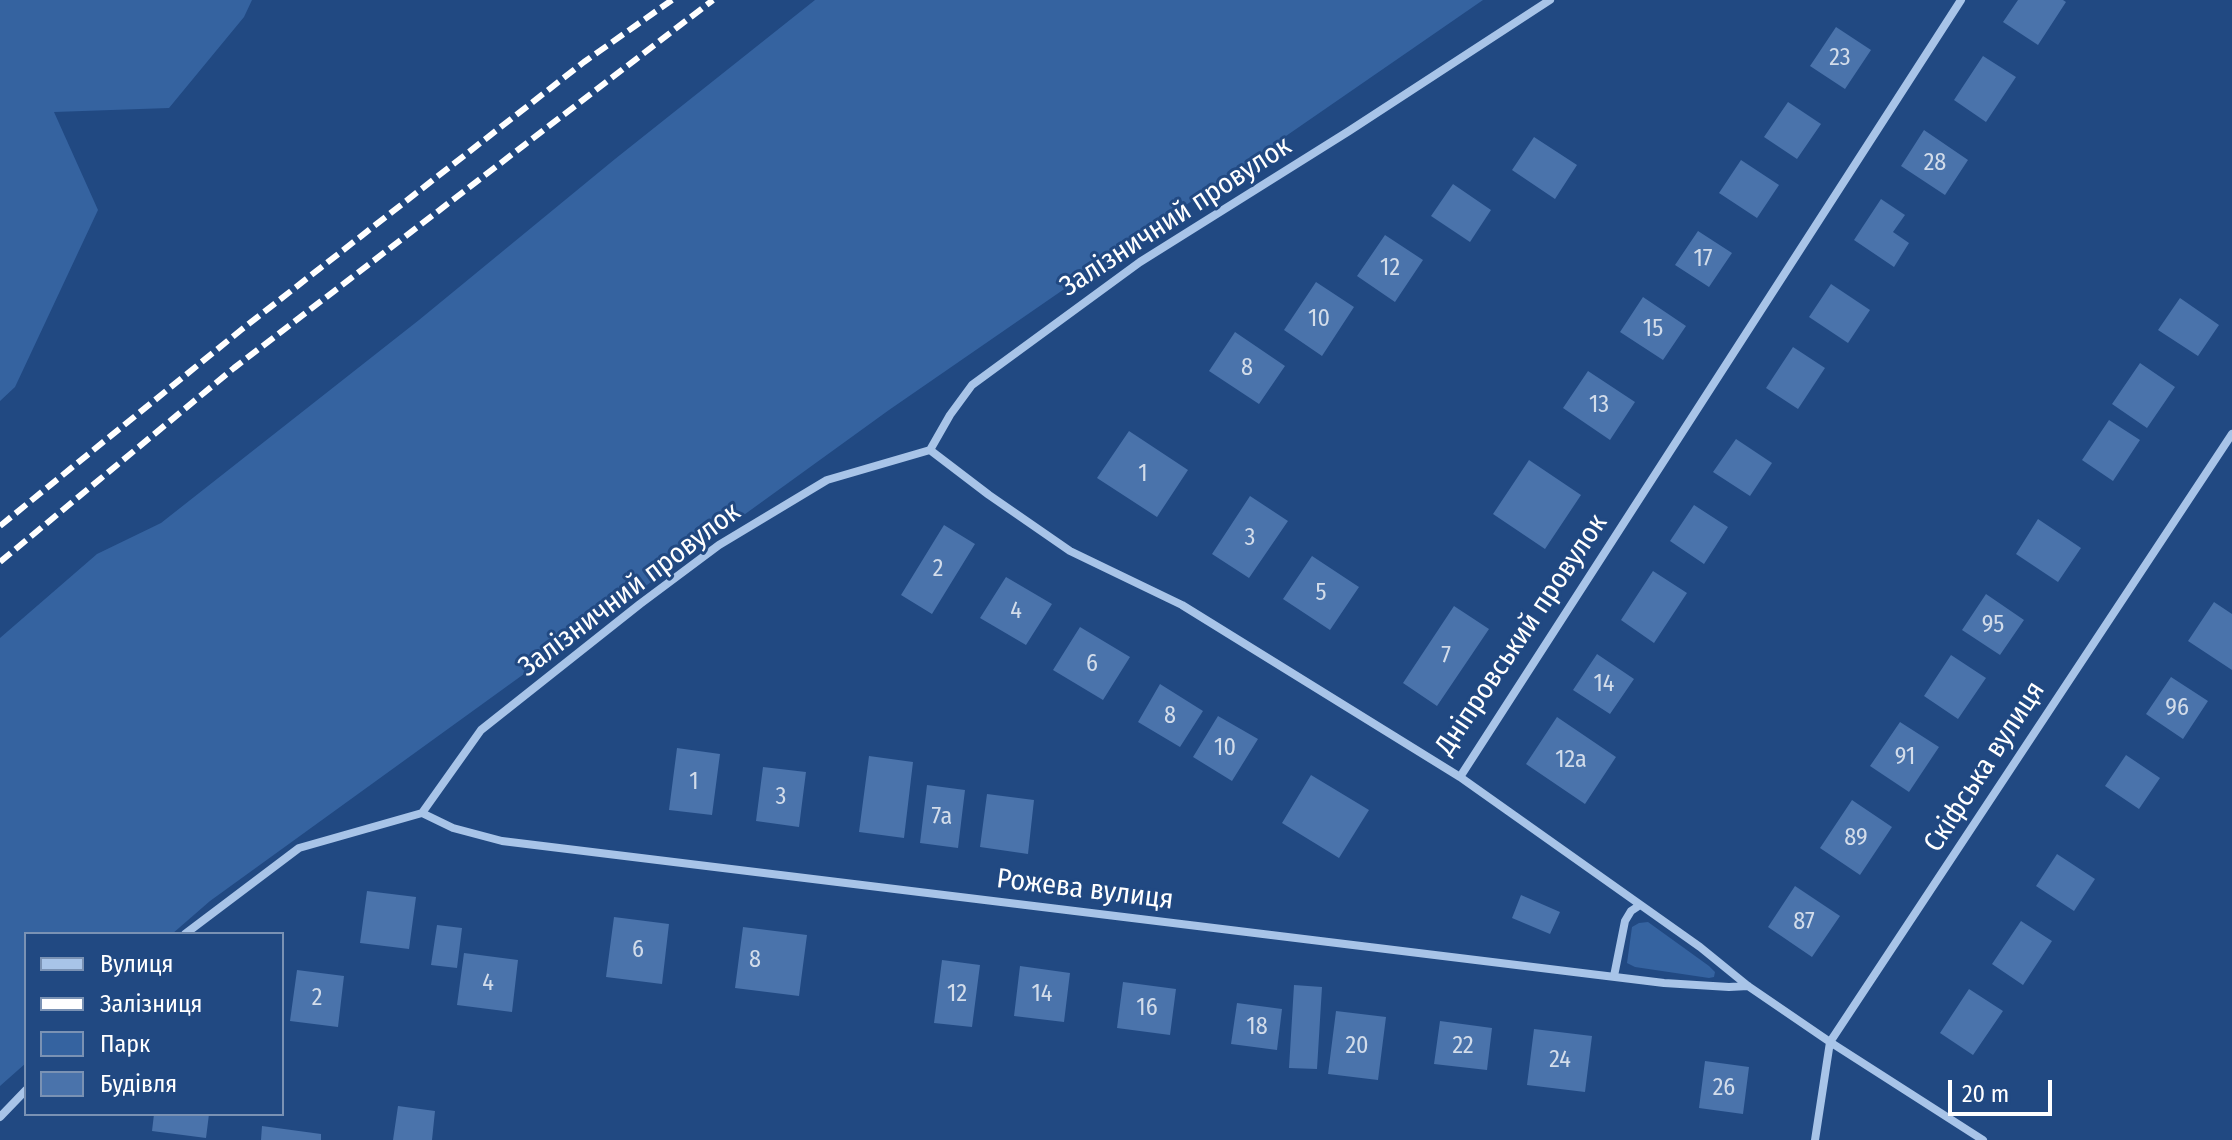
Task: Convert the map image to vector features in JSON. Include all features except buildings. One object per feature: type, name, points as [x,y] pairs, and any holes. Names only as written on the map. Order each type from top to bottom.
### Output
[{"type":"street","name":"Залізничний провулок","points":[[422,813],[481,730],[719,545],[827,480],[930,450],[972,385],[1140,262],[1550,0]]},
{"type":"street","name":"Дніпровський провулок","points":[[930,450],[1070,551],[1182,605],[1460,777],[1961,0]]},
{"type":"street","name":"Скіфська вулиця","points":[[1815,1140],[1830,1042],[2232,434]]},
{"type":"street","points":[[1460,777],[1700,947],[1748,986],[1983,1140]]},
{"type":"street","points":[[188,932],[299,848],[422,813]]},
{"type":"street","name":"Рожева вулиця","points":[[422,813],[453,828],[502,841],[1664,983],[1748,986]]},
{"type":"street","points":[[1614,976],[1625,921],[1631,911],[1640,905]]},
{"type":"street","points":[[0,1117],[24,1092]]},
{"type":"green space","points":[[0,0],[252,0],[244,17],[169,108],[54,112],[98,210],[15,387],[0,401]]},
{"type":"green space","points":[[815,0],[1483,0],[889,410],[210,901],[174,932],[24,932],[24,1065],[0,1086],[0,638],[97,554],[161,523],[419,320]]},
{"type":"green space","points":[[1648,922],[1709,966],[1715,972],[1714,977],[1635,967],[1627,963],[1632,927]]},
{"type":"railway","points":[[0,526],[241,330],[584,62],[672,0]]},
{"type":"railway","points":[[0,562],[234,368],[713,0]]}]
